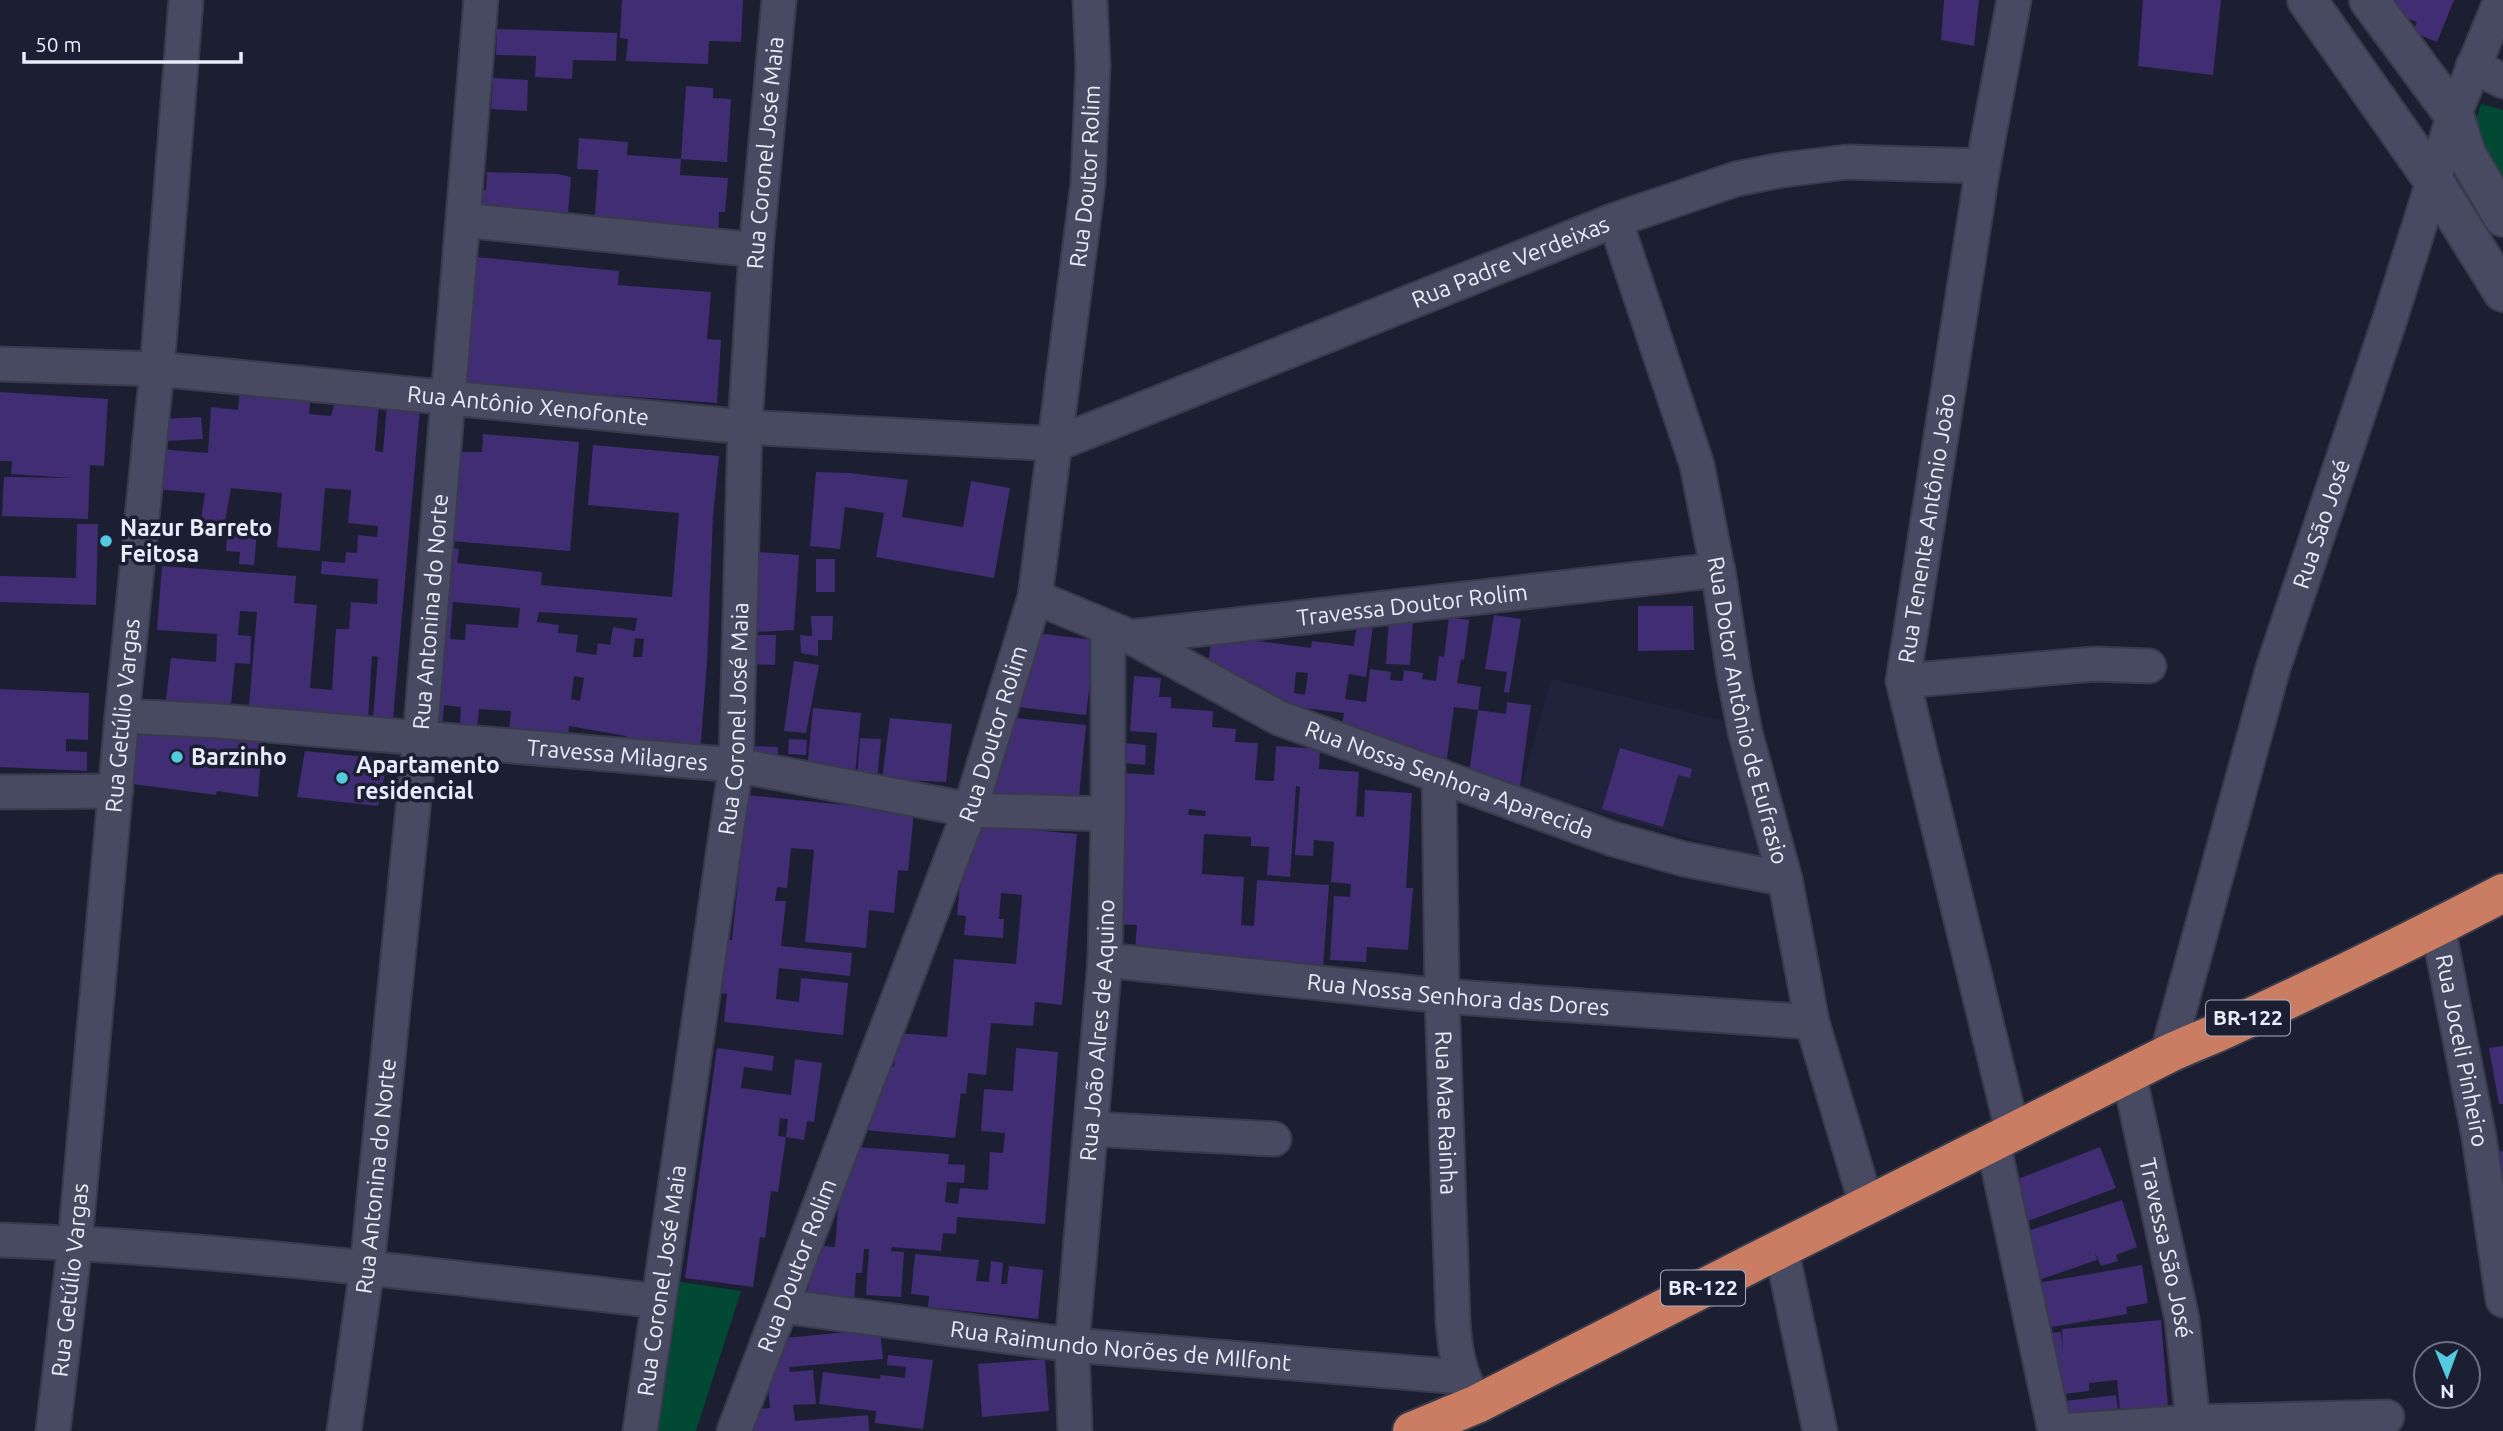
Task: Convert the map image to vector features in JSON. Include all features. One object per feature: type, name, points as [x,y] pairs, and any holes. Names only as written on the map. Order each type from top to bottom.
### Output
[{"type":"highway","name":"BR-122","points":[[1412,1431],[1470,1390],[1780,1248],[2166,1055],[2234,1025],[2503,893]]},
{"type":"main road","points":[[2307,0],[2433,180],[2503,292]]},
{"type":"main road","points":[[2369,0],[2454,115],[2466,154],[2503,217]]},
{"type":"street","name":"Rua Getúlio Vargas","points":[[53,1431],[75,1243],[122,716],[157,369],[186,0]]},
{"type":"street","name":"Rua Antonina do Norte","points":[[344,1431],[367,1268],[420,738],[481,0]]},
{"type":"street","name":"Rua Coronel José Maia","points":[[640,1431],[736,765],[745,427],[756,250],[779,0]]},
{"type":"street","name":"Rua Doutor Rolim","points":[[734,1431],[970,810],[1035,597],[1088,183],[1093,66],[1090,0]]},
{"type":"street","name":"Rua Tenente Antônio João","points":[[2014,0],[1983,166],[1903,681],[2003,1138],[2057,1431]]},
{"type":"street","name":"Rua São José","points":[[2166,1055],[2273,668],[2386,332],[2454,115],[2501,0]]},
{"type":"street","points":[[2473,66],[2503,81]]},
{"type":"street","name":"Rua Padre Verdeixas","points":[[1056,444],[1615,220],[1736,180],[1782,170],[1847,162],[1983,166]]},
{"type":"street","points":[[463,220],[756,250]]},
{"type":"street","name":"Rua Dotor Antônio de Eufrasio","points":[[1615,220],[1697,465],[1745,732],[1785,879],[1812,1022],[1866,1203]]},
{"type":"street","name":"Rua Antônio Xenofonte","points":[[0,364],[157,369],[745,427],[1056,444]]},
{"type":"street","name":"Travessa Doutor Rolim","points":[[1120,632],[1718,570]]},
{"type":"street","name":"Rua Nossa Senhora Aparecida","points":[[1035,597],[1120,632],[1279,718],[1613,839],[1684,859],[1785,879]]},
{"type":"street","name":"Rua João Alres de Aquino","points":[[1074,1431],[1072,1345],[1105,960],[1108,814],[1120,632]]},
{"type":"street","points":[[1903,681],[2094,664],[2149,666]]},
{"type":"street","name":"Travessa Milagres","points":[[122,716],[220,721],[736,765],[970,810],[1108,814]]},
{"type":"street","name":"Rua Mae Rainha","points":[[1439,775],[1442,996],[1453,1322],[1455,1353],[1470,1390]]},
{"type":"street","points":[[0,792],[116,792]]},
{"type":"street","name":"Rua Joceli Pinheiro","points":[[2438,926],[2491,1136],[2503,1300]]},
{"type":"street","name":"Rua Nossa Senhora das Dores","points":[[1105,960],[1442,996],[1812,1022]]},
{"type":"street","name":"Travessa São José","points":[[2129,1075],[2182,1319],[2193,1422]]},
{"type":"street","points":[[1091,1129],[1274,1139]]},
{"type":"street","points":[[0,1240],[75,1243],[367,1268],[658,1301]]},
{"type":"street","points":[[1780,1248],[1820,1431]]},
{"type":"street","name":"Rua Raimundo Norões de MIlfont","points":[[782,1306],[1072,1345],[1470,1390]]},
{"type":"street","points":[[2057,1431],[2193,1422],[2387,1417]]},
{"type":"shaded area","points":[[1551,679],[1723,721],[1760,858],[1521,789]]},
{"type":"green space","points":[[2481,104],[2503,110],[2503,210],[2469,143]]},
{"type":"green space","points":[[669,1280],[741,1291],[696,1431],[651,1431]]},
{"type":"building","points":[[622,0],[743,0],[741,42],[709,41],[708,64],[626,61],[628,39],[620,38]]},
{"type":"building","points":[[1944,0],[1979,0],[1974,46],[1941,40]]},
{"type":"building","points":[[2143,0],[2221,0],[2213,75],[2138,66]]},
{"type":"building","points":[[2389,0],[2454,0],[2437,42],[2412,32],[2417,22],[2385,9]]},
{"type":"building","points":[[497,29],[617,33],[616,61],[573,60],[572,79],[535,77],[536,56],[496,55]]},
{"type":"building","points":[[493,78],[528,80],[527,111],[491,109]]},
{"type":"building","points":[[686,86],[713,88],[713,98],[731,99],[727,162],[681,159]]},
{"type":"building","points":[[579,138],[628,142],[627,155],[681,159],[680,175],[728,178],[725,212],[719,212],[718,239],[594,230],[598,170],[577,169]]},
{"type":"building","points":[[487,172],[558,174],[571,177],[568,213],[559,212],[558,224],[475,219],[477,189],[486,190]]},
{"type":"building","points":[[466,256],[619,271],[618,285],[711,292],[707,339],[721,340],[717,403],[459,384]]},
{"type":"building","points":[[240,389],[311,393],[309,414],[331,416],[335,401],[379,405],[375,451],[383,452],[387,405],[420,408],[393,719],[373,718],[378,657],[372,656],[367,737],[248,718],[257,612],[240,611],[238,635],[251,636],[250,664],[235,663],[230,714],[165,707],[171,658],[216,662],[217,634],[157,630],[162,566],[296,576],[294,603],[317,605],[310,688],[332,690],[336,629],[349,629],[351,602],[377,604],[378,579],[321,574],[322,561],[345,563],[346,552],[357,553],[358,535],[377,537],[378,526],[348,523],[351,490],[325,488],[320,551],[277,547],[282,493],[231,488],[222,537],[199,534],[205,493],[154,489],[157,449],[208,453],[211,407],[238,410]]},
{"type":"building","points":[[0,392],[108,399],[104,466],[90,465],[88,519],[2,516],[4,477],[74,478],[11,474],[12,461],[0,461]]},
{"type":"building","points":[[201,417],[203,439],[165,441],[164,419]]},
{"type":"building","points":[[483,434],[579,442],[570,551],[451,541],[458,452],[482,452]]},
{"type":"building","points":[[593,445],[719,456],[713,516],[700,754],[624,749],[626,736],[569,726],[567,747],[508,742],[511,711],[479,709],[476,738],[459,736],[461,707],[444,705],[442,730],[416,727],[451,548],[459,549],[457,563],[542,572],[541,585],[672,597],[679,513],[588,505]],"holes":[[[453,602],[520,608],[518,628],[466,624],[465,640],[450,639]],[[539,612],[637,618],[635,631],[613,627],[610,645],[598,643],[596,655],[576,652],[578,635],[558,633],[559,625],[537,622]],[[635,638],[644,639],[642,657],[633,657]],[[574,676],[584,678],[580,701],[571,699]]]},
{"type":"building","points":[[816,472],[908,480],[902,517],[963,527],[971,481],[1010,488],[994,578],[876,557],[884,513],[845,507],[840,549],[810,546]]},
{"type":"building","points":[[77,524],[98,524],[96,605],[0,602],[0,576],[76,578]]},
{"type":"building","points":[[228,528],[257,531],[254,565],[239,564],[240,552],[226,551]]},
{"type":"building","points":[[759,552],[799,555],[794,630],[756,632]]},
{"type":"building","points":[[816,559],[835,559],[835,592],[816,592]]},
{"type":"building","points":[[1638,606],[1693,606],[1694,650],[1638,651]]},
{"type":"building","points":[[1494,615],[1521,619],[1509,693],[1504,692],[1507,672],[1485,669]]},
{"type":"building","points":[[811,616],[833,616],[832,640],[818,640],[818,656],[801,653],[800,635],[812,636]]},
{"type":"building","points":[[1358,616],[1374,618],[1366,677],[1349,674],[1345,699],[1366,702],[1370,669],[1391,672],[1390,680],[1403,681],[1404,670],[1423,673],[1422,679],[1436,681],[1439,656],[1444,657],[1449,617],[1469,620],[1464,660],[1461,659],[1457,683],[1481,687],[1478,710],[1454,707],[1447,758],[1376,749],[1340,738],[1344,713],[1255,702],[1257,686],[1206,680],[1212,635],[1311,648],[1312,641],[1354,646]],"holes":[[[1296,672],[1308,673],[1305,695],[1294,693]]]},
{"type":"building","points":[[1389,618],[1413,620],[1410,665],[1386,664]]},
{"type":"building","points":[[1027,632],[1095,640],[1086,715],[1018,707]]},
{"type":"building","points":[[745,635],[776,635],[775,665],[744,664]]},
{"type":"building","points":[[794,661],[819,665],[806,733],[784,731]]},
{"type":"building","points":[[1134,676],[1161,678],[1159,697],[1171,697],[1171,708],[1213,711],[1212,727],[1236,729],[1235,742],[1258,743],[1255,780],[1274,781],[1276,746],[1320,749],[1319,769],[1359,772],[1356,816],[1364,817],[1365,790],[1412,793],[1406,888],[1413,888],[1408,950],[1367,947],[1366,962],[1330,960],[1334,896],[1350,897],[1351,884],[1331,882],[1334,842],[1314,840],[1313,856],[1295,855],[1300,787],[1296,786],[1290,877],[1267,875],[1269,847],[1251,846],[1251,837],[1204,834],[1202,874],[1244,877],[1241,925],[1254,926],[1257,880],[1329,885],[1323,969],[1238,963],[1238,957],[1135,949],[1137,925],[1115,924],[1126,773],[1154,775],[1157,733],[1130,731]],"holes":[[[1189,809],[1206,811],[1205,816],[1188,815]]]},
{"type":"building","points":[[0,689],[89,693],[88,740],[66,739],[66,751],[87,752],[87,771],[0,767]]},
{"type":"building","points":[[1507,702],[1531,705],[1520,787],[1468,780],[1478,710],[1506,714]]},
{"type":"building","points":[[813,708],[861,713],[855,775],[807,770]]},
{"type":"building","points":[[1005,717],[1086,725],[1078,807],[989,797]]},
{"type":"building","points":[[890,718],[952,724],[946,782],[882,779]]},
{"type":"building","name":"Barzinho","points":[[135,728],[263,731],[258,797],[217,791],[216,795],[133,784]]},
{"type":"building","points":[[860,738],[881,739],[877,780],[857,779]]},
{"type":"building","points":[[789,739],[807,740],[806,755],[788,754]]},
{"type":"building","points":[[1114,742],[1146,745],[1145,765],[1112,762]]},
{"type":"building","points":[[748,746],[778,747],[777,775],[739,772]]},
{"type":"building","points":[[1620,748],[1692,769],[1690,778],[1678,775],[1663,827],[1602,809]]},
{"type":"building","name":"Apartamento residencial","points":[[305,751],[388,759],[378,806],[297,797]]},
{"type":"building","points":[[747,795],[914,812],[908,871],[898,870],[894,913],[869,910],[866,948],[805,942],[814,850],[791,848],[787,888],[777,887],[775,901],[786,901],[781,946],[852,953],[850,976],[779,968],[776,999],[799,1002],[801,978],[848,983],[843,1035],[724,1022],[727,994],[721,993],[726,940],[732,940]]},
{"type":"building","points":[[966,824],[1077,834],[1062,1005],[1035,1002],[1033,1026],[991,1023],[986,1075],[968,1073],[966,1094],[961,1093],[955,1138],[863,1130],[880,1065],[894,1067],[897,1033],[947,1037],[954,959],[1016,964],[1022,895],[1001,893],[999,919],[1004,919],[1003,938],[964,935],[966,916],[957,915]]},
{"type":"building","points":[[2503,1046],[2503,1104],[2499,1104],[2489,1048]]},
{"type":"building","points":[[717,1048],[774,1056],[772,1071],[744,1067],[741,1088],[769,1092],[791,1095],[795,1059],[822,1063],[814,1122],[807,1121],[804,1140],[786,1137],[778,1192],[771,1191],[765,1238],[760,1237],[753,1287],[685,1278]],"holes":[[[780,1118],[788,1119],[786,1137],[778,1136]]]},
{"type":"building","points":[[1016,1048],[1058,1052],[1045,1224],[957,1217],[956,1234],[943,1233],[941,1251],[892,1247],[891,1251],[904,1252],[901,1297],[866,1295],[869,1249],[864,1249],[862,1273],[856,1273],[854,1302],[807,1298],[812,1245],[835,1247],[843,1146],[949,1154],[948,1164],[965,1165],[964,1183],[947,1182],[945,1202],[958,1204],[960,1188],[988,1190],[990,1152],[1003,1153],[1005,1133],[981,1131],[984,1089],[1013,1091]]},
{"type":"building","points":[[2100,1147],[2116,1188],[2012,1227],[1997,1187]]},
{"type":"building","points":[[2503,1151],[2503,1179],[2492,1181],[2488,1153]]},
{"type":"building","points":[[2122,1200],[2137,1247],[2116,1255],[2118,1261],[2101,1266],[2095,1253],[2097,1260],[2039,1280],[2021,1233]]},
{"type":"building","points":[[915,1254],[979,1260],[976,1281],[989,1282],[991,1261],[1003,1263],[1001,1284],[1007,1284],[1009,1266],[1043,1270],[1038,1319],[928,1307],[929,1296],[911,1294]]},
{"type":"building","points":[[2142,1265],[2148,1303],[2126,1307],[2127,1314],[2040,1329],[2032,1284]]},
{"type":"building","points":[[2161,1320],[2170,1431],[2122,1431],[2117,1380],[2089,1383],[2089,1391],[2054,1395],[2036,1334],[2061,1332],[2063,1354],[2062,1329]]},
{"type":"building","points":[[880,1329],[883,1359],[789,1367],[790,1372],[813,1370],[816,1404],[793,1405],[795,1421],[868,1415],[869,1431],[751,1431],[749,1410],[770,1408],[767,1374],[776,1373],[773,1339]]},
{"type":"building","points":[[888,1355],[933,1360],[923,1429],[875,1423],[876,1411],[819,1404],[823,1372],[880,1379],[881,1375],[905,1378],[906,1367],[887,1365]]},
{"type":"building","points":[[1045,1359],[1049,1411],[982,1417],[978,1364]]},
{"type":"building","points":[[2116,1395],[2121,1431],[2060,1431],[2056,1402]]},
{"type":"place","name":"Nazur Barreto Feitosa","points":[[106,541]]},
{"type":"place","name":"Barzinho","points":[[177,757]]},
{"type":"place","name":"Apartamento residencial","points":[[342,778]]}]
